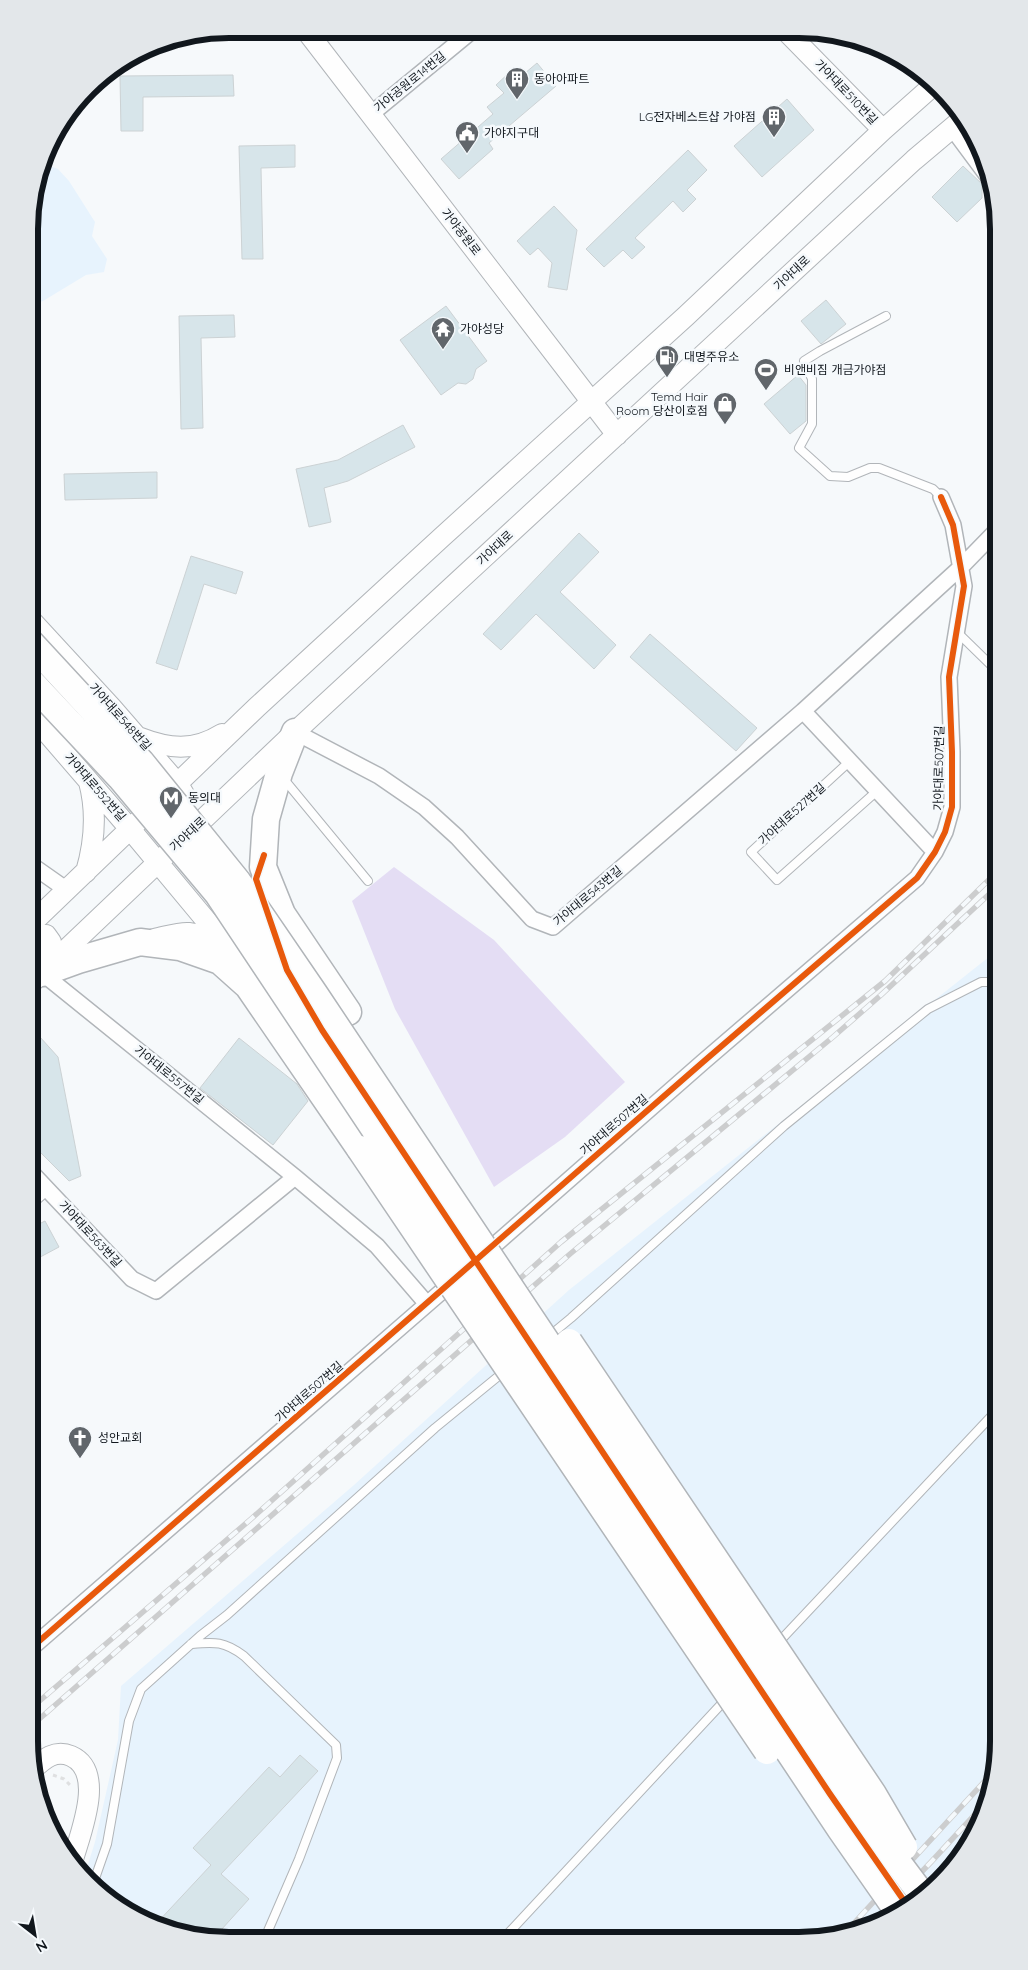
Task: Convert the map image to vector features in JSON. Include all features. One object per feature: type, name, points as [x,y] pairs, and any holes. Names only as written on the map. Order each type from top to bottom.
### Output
[{"type":"highway","points":[[38,651],[141,762],[238,882],[320,1001],[860,1812],[920,1890]]},
{"type":"highway","points":[[38,690],[120,777],[218,894],[841,1830],[895,1907]]},
{"type":"highway","points":[[295,732],[279,774],[266,819],[263,867],[282,914],[498,1238],[874,1794],[926,1885]]},
{"type":"highway","points":[[38,978],[78,960],[140,942],[180,947],[220,961],[248,986],[830,1844],[888,1911]]},
{"type":"main road","name":"가야공원로","points":[[312,38],[617,435]]},
{"type":"main road","name":"가야대로510번길","points":[[793,38],[883,130]]},
{"type":"main road","points":[[38,917],[241,723],[442,537],[686,316],[883,130],[930,88]]},
{"type":"main road","name":"가야대로","points":[[38,976],[295,732],[914,160],[958,123]]},
{"type":"main road","name":"가야대로548번길","points":[[38,628],[178,784],[287,970]]},
{"type":"main road","name":"가야대로552번길","points":[[38,722],[224,942]]},
{"type":"main road","points":[[136,736],[159,745],[174,748],[191,746],[212,740],[241,723]]},
{"type":"main road","points":[[86,872],[90,858],[95,810],[88,780]]},
{"type":"main road","points":[[140,942],[188,932],[224,942],[249,961],[322,1030],[287,970],[256,879],[264,855]]},
{"type":"main road","points":[[38,935],[46,935],[51,942],[51,950],[38,974]]},
{"type":"main road","points":[[40,1772],[47,1756],[59,1754],[70,1756],[81,1763],[81,1783],[89,1797],[74,1854]]},
{"type":"street","name":"가야공원로14번길","points":[[370,115],[463,38]]},
{"type":"street","name":"가야대로507번길","points":[[38,1642],[703,1062],[917,878],[935,852],[945,832],[952,807],[949,677],[964,586],[953,525],[941,497]]},
{"type":"street","points":[[935,852],[803,711],[990,539]]},
{"type":"street","name":"가야대로543번길","points":[[295,732],[378,776],[424,807],[463,844],[532,918],[553,927],[803,711]]},
{"type":"street","points":[[38,870],[67,890]]},
{"type":"street","name":"가야대로557번길","points":[[38,981],[296,1177],[377,1246],[427,1304]]},
{"type":"street","name":"가야대로563번길","points":[[38,1179],[132,1279],[156,1291],[296,1177]]},
{"type":"lane","points":[[886,316],[820,351],[804,362],[812,379],[812,424],[799,448],[830,476],[848,477],[870,468],[878,468],[933,489],[941,497]]},
{"type":"lane","points":[[956,632],[990,664]]},
{"type":"lane","name":"가야대로527번길","points":[[850,762],[751,852],[777,880],[877,791]]},
{"type":"lane","points":[[279,774],[368,881]]},
{"type":"lane","points":[[95,1879],[107,1844],[129,1721],[141,1689],[435,1428],[571,1318],[784,1126],[928,1009],[981,982],[990,982]]},
{"type":"lane","points":[[38,1199],[48,1190]]},
{"type":"lane","points":[[770,1652],[990,1418]]},
{"type":"lane","points":[[191,1644],[212,1643],[229,1645],[244,1656],[336,1744],[337,1758],[300,1860],[268,1932]]},
{"type":"lane","points":[[509,1932],[763,1659]]},
{"type":"path","points":[[40,1772],[81,1783]]},
{"type":"shaded area","points":[[48,166],[58,169],[69,181],[95,222],[92,236],[107,259],[104,272],[86,275],[38,303],[38,216],[41,191]]},
{"type":"shaded area","points":[[394,867],[494,940],[625,1082],[565,1137],[494,1187],[395,1009],[352,901]]},
{"type":"shaded area","points":[[990,956],[990,1754],[987,1779],[976,1815],[965,1837],[951,1858],[926,1885],[884,1913],[849,1926],[812,1932],[216,1932],[191,1929],[155,1918],[133,1907],[112,1893],[86,1870],[95,1842],[118,1740],[121,1686],[354,1485],[569,1290]]},
{"type":"building","points":[[537,63],[556,86],[489,143],[493,149],[459,179],[441,159],[493,114],[487,107],[504,93],[496,85],[511,71],[518,79]]},
{"type":"building","points":[[233,75],[234,96],[143,97],[143,131],[121,131],[120,76]]},
{"type":"building","name":"LG전자베스트샵 가야점","points":[[787,99],[814,130],[762,177],[734,146]]},
{"type":"building","points":[[295,145],[295,167],[261,168],[263,259],[242,259],[239,146]]},
{"type":"building","points":[[688,150],[707,170],[687,190],[696,199],[683,212],[673,201],[635,238],[645,247],[632,259],[623,250],[604,267],[586,249]]},
{"type":"building","points":[[963,166],[982,184],[982,198],[957,222],[932,197]]},
{"type":"building","points":[[554,206],[577,230],[567,290],[548,287],[552,263],[538,248],[530,255],[517,241]]},
{"type":"building","points":[[826,300],[846,324],[821,344],[801,321]]},
{"type":"building","name":"가야성당","points":[[446,306],[487,361],[476,369],[473,379],[466,384],[458,383],[441,395],[400,340]]},
{"type":"building","points":[[234,315],[235,337],[201,338],[203,428],[181,429],[179,316]]},
{"type":"building","points":[[798,375],[806,385],[806,421],[790,434],[764,404]]},
{"type":"building","points":[[403,425],[415,447],[348,481],[324,488],[331,522],[309,527],[296,469],[338,460]]},
{"type":"building","points":[[157,472],[157,498],[65,500],[64,474]]},
{"type":"building","points":[[579,533],[599,552],[560,592],[616,645],[594,669],[536,614],[501,650],[483,634]]},
{"type":"building","points":[[191,556],[243,572],[236,594],[204,584],[177,670],[156,663]]},
{"type":"building","points":[[650,634],[757,728],[736,751],[630,657]]},
{"type":"building","points":[[40,1037],[58,1057],[81,1176],[69,1181],[38,1150],[38,1039]]},
{"type":"building","points":[[239,1038],[297,1084],[308,1101],[273,1145],[200,1088]]},
{"type":"building","points":[[45,1221],[59,1247],[38,1258],[38,1224]]},
{"type":"building","points":[[300,1755],[318,1771],[221,1874],[249,1899],[219,1932],[191,1929],[160,1920],[211,1865],[193,1848],[269,1767],[280,1777]]},
{"type":"railway","points":[[38,1702],[251,1519],[561,1242],[885,981],[990,879]]},
{"type":"railway","points":[[38,1720],[570,1254],[833,1037],[990,893]]},
{"type":"railway","points":[[852,1925],[987,1779]]},
{"type":"railway","points":[[881,1914],[977,1812]]},
{"type":"cycle path","points":[[38,1642],[703,1062],[917,878],[935,852],[945,832],[952,807],[949,677],[964,586],[953,525],[941,497]]},
{"type":"cycle path","points":[[264,855],[256,879],[287,970],[322,1030],[830,1794],[904,1901]]},
{"type":"place","name":"동아아파트","points":[[517,100]]},
{"type":"place","name":"LG전자베스트샵 가야점","points":[[774,138]]},
{"type":"place","name":"가야지구대","points":[[467,154]]},
{"type":"place","name":"가야성당","points":[[443,350]]},
{"type":"place","name":"대명주유소","points":[[667,378]]},
{"type":"place","name":"비앤비짐 개금가야점","points":[[766,391]]},
{"type":"place","name":"Temd Hair Room 당산이호점","points":[[725,425]]},
{"type":"place","name":"동의대","points":[[171,819]]},
{"type":"place","name":"성안교회","points":[[80,1459]]}]
